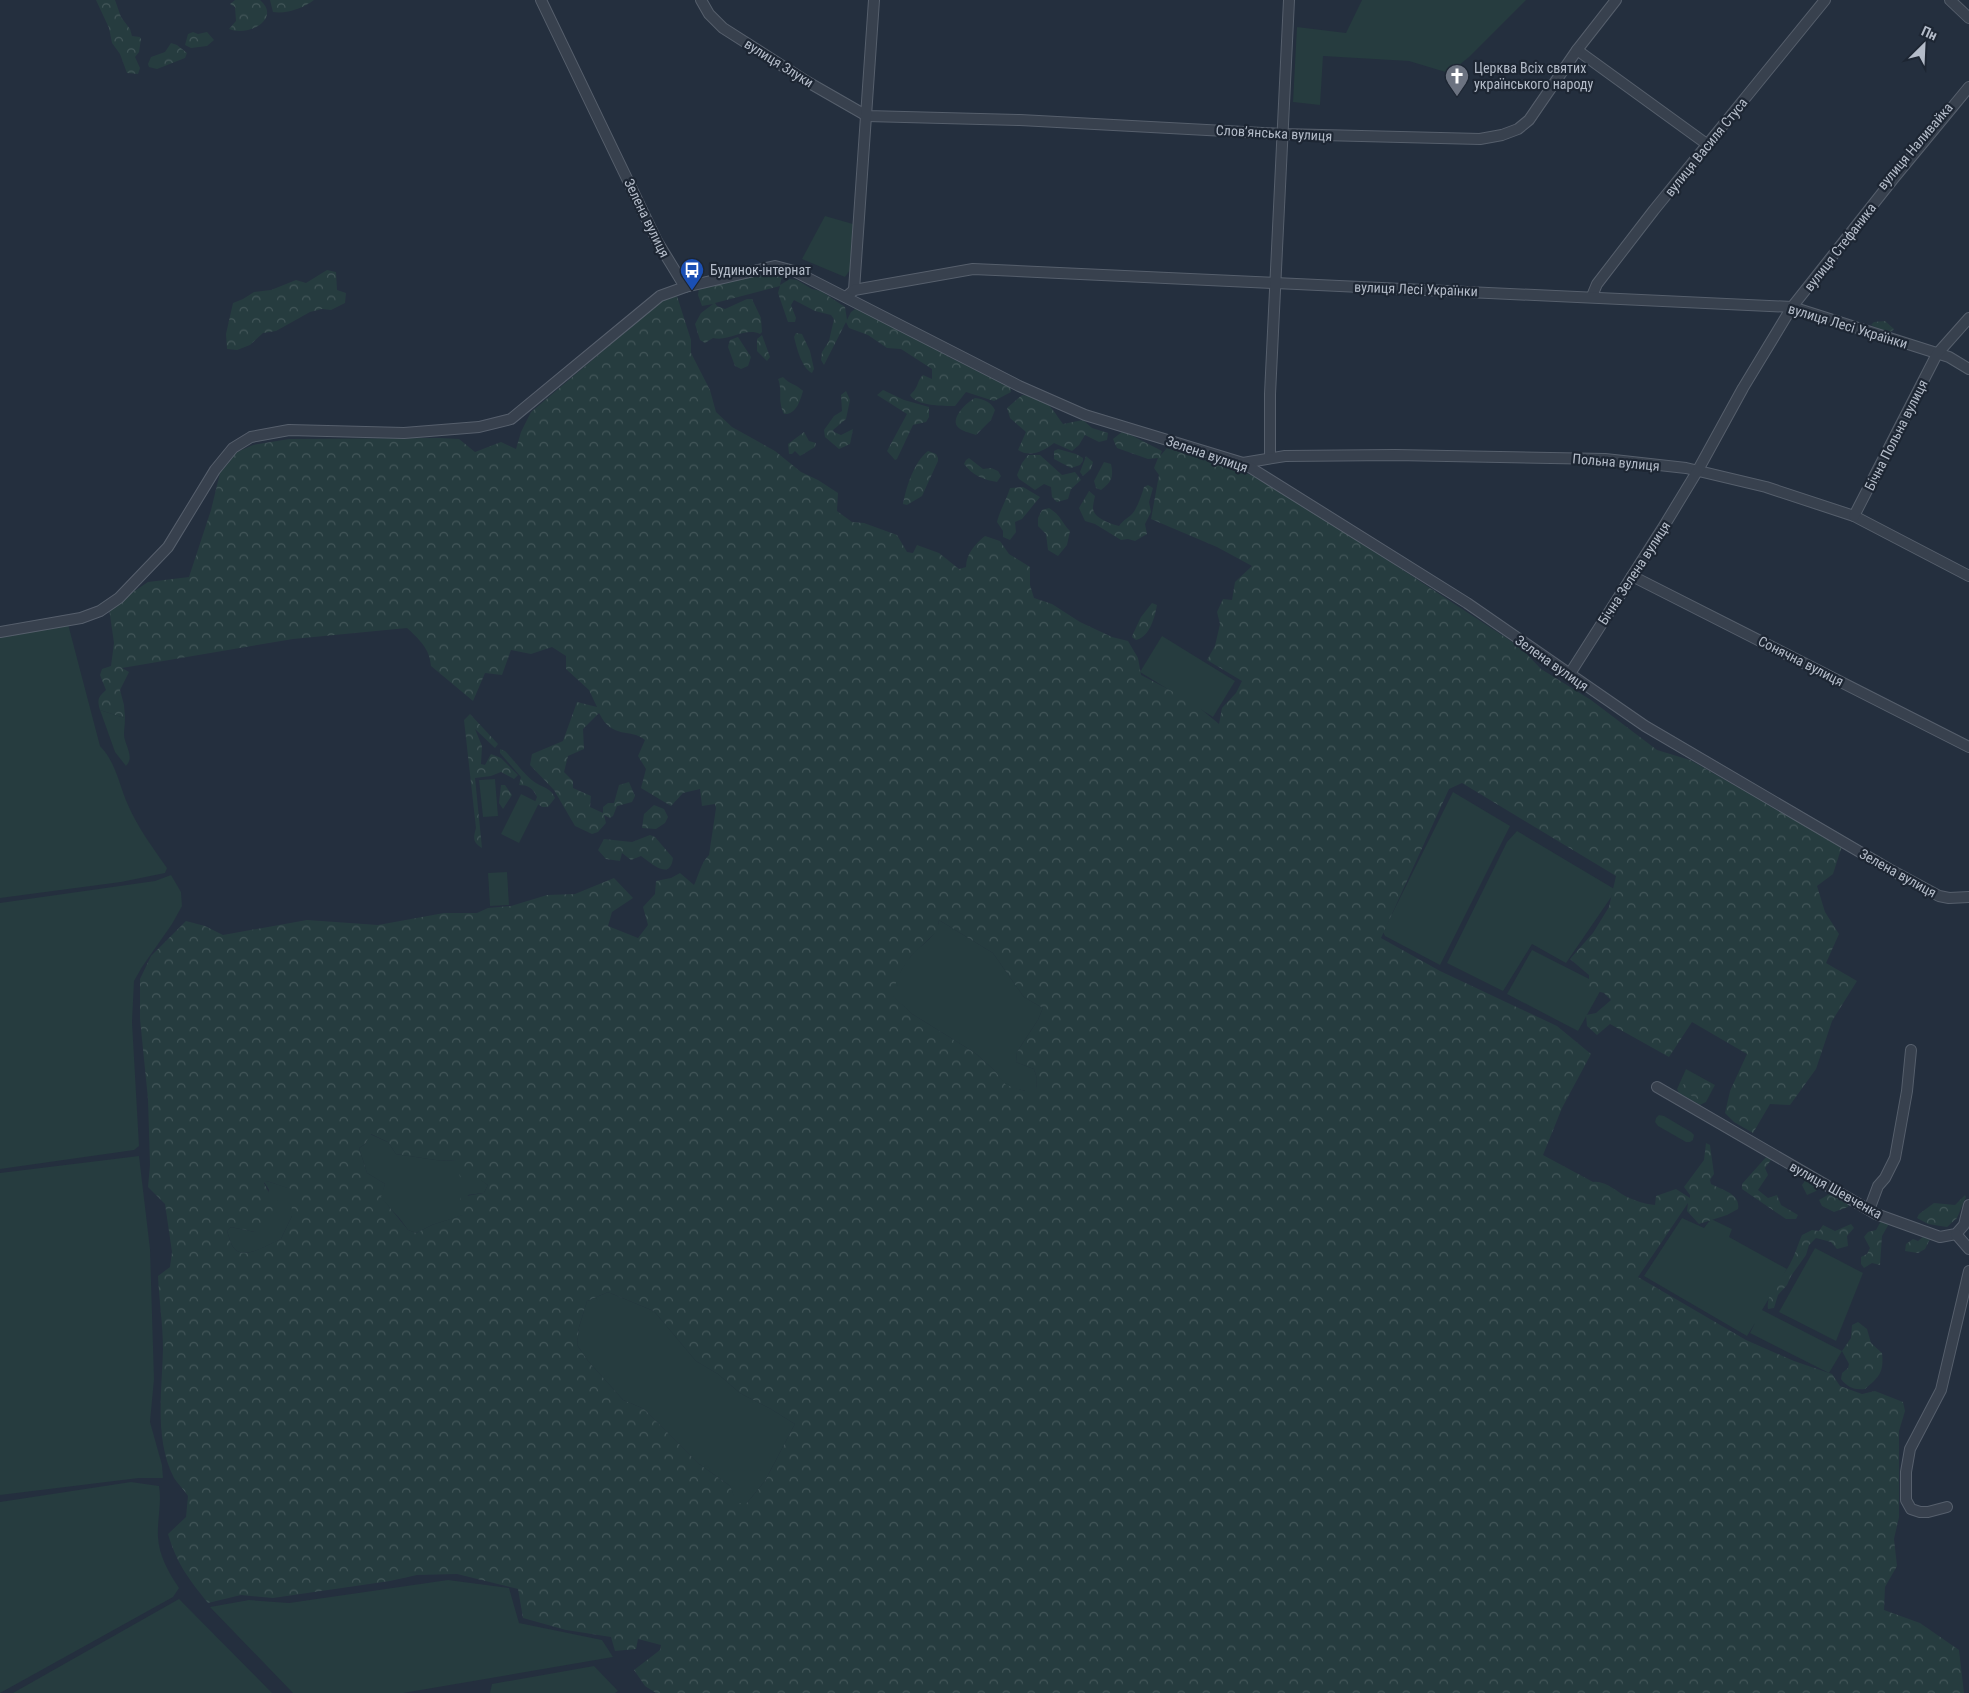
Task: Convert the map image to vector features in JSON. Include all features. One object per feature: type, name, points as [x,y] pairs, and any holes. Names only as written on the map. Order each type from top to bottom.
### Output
[{"type":"street","name":"Зелена вулиця","points":[[541,0],[657,241],[685,287],[775,266],[794,271],[850,294],[1019,386],[1085,415],[1242,463],[1467,602],[1569,675],[1645,726],[1939,896],[1949,898],[1969,897]]},
{"type":"street","name":"вулиця Злуки","points":[[701,0],[709,14],[724,28],[806,81],[867,116]]},
{"type":"street","points":[[850,294],[867,116],[874,0]]},
{"type":"street","points":[[1270,457],[1270,394],[1289,0]]},
{"type":"street","name":"Словʼянська вулиця","points":[[867,116],[1020,120],[1282,134],[1480,139],[1502,135],[1518,129],[1529,120],[1577,50],[1616,0]]},
{"type":"street","name":"вулиця Василя Стуса","points":[[1592,296],[1597,284],[1654,210],[1825,0]]},
{"type":"street","points":[[1950,0],[1969,18]]},
{"type":"street","points":[[1577,50],[1708,145]]},
{"type":"street","name":"вулиця Наливайка","points":[[1792,307],[1796,292],[1969,82]]},
{"type":"street","name":"вулиця Стефаника","points":[[1698,470],[1743,388],[1792,307],[1894,178],[1969,88]]},
{"type":"street","name":"вулиця Лесі Українки","points":[[850,294],[973,269],[1276,284],[1592,296],[1792,307],[1949,357],[1969,370]]},
{"type":"street","points":[[0,632],[81,618],[100,611],[119,598],[168,547],[215,470],[233,448],[251,437],[289,430],[404,433],[479,428],[511,419],[660,296],[685,287]]},
{"type":"street","name":"Бічна Польна вулиця","points":[[1854,516],[1937,354],[1969,318]]},
{"type":"street","name":"Польна вулиця","points":[[1242,463],[1270,457],[1395,455],[1550,457],[1604,459],[1698,470],[1766,487],[1854,516],[1969,576]]},
{"type":"street","name":"Бічна Зелена вулиця","points":[[1569,675],[1698,470]]},
{"type":"street","name":"Сонячна вулиця","points":[[1632,576],[1969,747]]},
{"type":"street","points":[[1869,1210],[1878,1186],[1892,1166],[1897,1150],[1907,1091],[1910,1050]]},
{"type":"street","name":"вулиця Шевченка","points":[[1657,1087],[1869,1210],[1940,1237],[1956,1234]]},
{"type":"street","points":[[1969,1205],[1964,1225],[1956,1234],[1969,1249]]},
{"type":"street","points":[[1947,1507],[1928,1512],[1911,1509],[1906,1500],[1906,1472],[1910,1449],[1940,1390],[1969,1271]]},
{"type":"green space","points":[[96,0],[115,0],[121,17],[130,29],[132,36],[140,37],[139,52],[135,57],[140,68],[138,74],[127,73],[120,54],[112,43],[109,28]]},
{"type":"green space","points":[[235,0],[260,0],[266,7],[267,14],[265,20],[260,25],[245,31],[229,29],[236,21],[235,7],[230,4]]},
{"type":"green space","points":[[270,0],[314,0],[295,10],[273,12]]},
{"type":"green space","points":[[1362,0],[1526,0],[1469,57],[1449,73],[1409,61],[1323,56],[1320,105],[1293,102],[1297,27],[1346,33]]},
{"type":"green space","points":[[193,32],[198,34],[207,32],[214,40],[207,46],[191,48],[185,45],[188,34]]},
{"type":"green space","points":[[171,43],[187,53],[185,58],[157,69],[149,67],[148,64],[151,57],[165,52]]},
{"type":"green space","points":[[825,216],[853,224],[850,270],[845,277],[802,259]]},
{"type":"green space","points":[[327,270],[336,272],[337,290],[346,293],[345,303],[331,310],[322,309],[310,312],[276,331],[263,333],[250,345],[237,350],[227,349],[226,334],[233,303],[254,292],[271,290],[296,280],[306,283]]},
{"type":"green space","points":[[777,270],[782,276],[780,285],[790,279],[797,280],[812,289],[821,291],[845,307],[847,320],[851,312],[858,307],[876,314],[949,357],[1010,387],[1011,392],[994,401],[966,392],[955,406],[931,405],[913,399],[910,395],[923,375],[932,379],[932,369],[901,349],[887,348],[868,335],[849,328],[846,322],[824,365],[821,360],[822,352],[829,341],[834,319],[831,315],[815,311],[794,300],[791,305],[796,318],[795,322],[788,322],[778,293],[780,286],[715,303],[717,306],[725,309],[747,299],[752,299],[761,318],[762,332],[760,334],[749,332],[719,339],[713,338],[705,343],[700,340],[695,324],[701,313],[713,304],[702,306],[698,295],[699,288]]},
{"type":"green space","points":[[677,296],[691,340],[691,353],[710,390],[716,412],[732,427],[775,451],[801,472],[838,493],[837,511],[852,522],[864,523],[897,535],[907,552],[913,553],[917,545],[939,553],[959,569],[966,567],[966,562],[972,550],[985,536],[1000,541],[1009,554],[1030,567],[1030,585],[1034,598],[1052,604],[1080,622],[1112,637],[1128,641],[1138,658],[1141,675],[1191,701],[1219,724],[1222,708],[1236,693],[1242,681],[1207,660],[1215,646],[1220,624],[1217,612],[1223,599],[1232,600],[1235,582],[1252,566],[1217,547],[1151,519],[1159,475],[1154,468],[1158,458],[1148,459],[1117,448],[1113,439],[1123,431],[1162,451],[1160,456],[1167,448],[1251,475],[1348,534],[1520,647],[1541,669],[1591,700],[1657,750],[1690,760],[1842,846],[1833,874],[1817,886],[1825,912],[1839,934],[1826,963],[1857,981],[1832,1021],[1816,1069],[1790,1105],[1770,1104],[1753,1133],[1734,1122],[1725,1113],[1730,1091],[1747,1054],[1692,1022],[1669,1057],[1610,1024],[1597,1035],[1587,1026],[1586,1015],[1596,1013],[1611,1000],[1604,993],[1589,989],[1589,975],[1570,959],[1593,933],[1609,907],[1616,876],[1462,783],[1449,789],[1381,938],[1440,971],[1557,1026],[1591,1054],[1562,1108],[1543,1155],[1593,1182],[1602,1183],[1634,1200],[1655,1205],[1656,1196],[1676,1189],[1690,1198],[1684,1187],[1704,1160],[1706,1143],[1710,1145],[1714,1174],[1710,1180],[1711,1184],[1734,1196],[1737,1200],[1738,1209],[1727,1215],[1699,1224],[1687,1211],[1688,1203],[1638,1277],[1746,1340],[1794,1361],[1832,1374],[1840,1386],[1862,1394],[1875,1391],[1903,1402],[1905,1411],[1899,1431],[1899,1517],[1894,1539],[1897,1566],[1885,1587],[1884,1610],[1920,1623],[1959,1650],[1964,1693],[656,1693],[645,1686],[634,1670],[660,1650],[661,1645],[638,1639],[636,1649],[615,1651],[611,1637],[566,1630],[523,1618],[518,1589],[457,1574],[417,1575],[390,1581],[273,1598],[241,1595],[208,1603],[184,1570],[175,1554],[168,1534],[186,1517],[188,1496],[174,1478],[168,1463],[161,1431],[163,1340],[158,1276],[170,1267],[172,1252],[165,1204],[148,1187],[150,1165],[148,1099],[140,1019],[140,979],[151,956],[186,921],[205,926],[223,935],[307,920],[378,925],[444,913],[477,913],[488,908],[511,906],[547,895],[575,894],[614,878],[633,898],[612,912],[608,926],[638,938],[648,925],[643,907],[655,894],[656,881],[671,878],[680,873],[694,885],[702,865],[709,855],[716,808],[715,804],[702,806],[700,789],[683,793],[671,806],[641,788],[646,769],[638,756],[645,740],[610,727],[599,713],[583,729],[584,749],[568,756],[564,772],[573,781],[573,788],[591,796],[590,807],[603,813],[603,807],[608,803],[614,803],[619,785],[629,782],[635,796],[632,802],[617,806],[613,816],[610,818],[604,815],[606,823],[598,832],[592,834],[575,826],[554,790],[530,765],[532,754],[563,741],[577,702],[597,707],[589,690],[566,669],[566,656],[552,647],[531,654],[511,650],[502,675],[485,673],[473,701],[431,666],[426,649],[420,640],[407,628],[293,639],[122,668],[129,672],[120,690],[125,718],[100,710],[99,704],[100,697],[106,690],[100,675],[102,669],[111,666],[114,643],[109,608],[148,582],[189,577],[211,510],[220,473],[237,452],[253,445],[289,439],[439,438],[459,439],[475,452],[501,442],[516,449],[521,432],[531,412],[662,301]],"holes":[[[939,920],[993,953],[1024,997],[1043,1008],[1038,1020],[1017,1052],[1016,1062],[1034,1069],[1037,1078],[1036,1090],[1025,1091],[1006,1085],[994,1070],[975,1053],[912,1014],[891,994],[902,969],[911,956],[937,931]],[[371,1134],[388,1142],[396,1154],[457,1161],[460,1177],[473,1184],[481,1180],[488,1185],[484,1193],[460,1197],[463,1215],[432,1225],[416,1233],[408,1230],[381,1197],[385,1184],[367,1173],[359,1148],[365,1144]],[[267,1181],[291,1189],[292,1216],[281,1239],[263,1248],[249,1252],[237,1251],[232,1245],[227,1231],[231,1227],[255,1232],[266,1228],[270,1222],[274,1203],[264,1183]],[[608,1292],[654,1311],[696,1361],[718,1374],[740,1393],[795,1424],[765,1481],[747,1503],[737,1503],[730,1486],[699,1464],[644,1409],[623,1400],[588,1361],[577,1345],[579,1327],[587,1301]]]},
{"type":"green space","points":[[1885,321],[1894,329],[1892,331],[1887,333],[1871,325],[1874,322]]},
{"type":"green space","points":[[796,333],[802,334],[810,351],[814,369],[812,373],[800,357],[794,337]]},
{"type":"green space","points":[[762,335],[770,357],[767,361],[757,351],[757,339]]},
{"type":"green space","points":[[738,337],[751,357],[748,366],[741,369],[735,366],[728,347],[730,340]]},
{"type":"green space","points":[[783,377],[803,391],[797,407],[788,414],[784,414],[781,404],[778,379]]},
{"type":"green space","points":[[883,390],[904,400],[929,407],[929,417],[926,422],[913,425],[895,460],[887,451],[907,414],[877,395]]},
{"type":"green space","points":[[846,391],[850,400],[846,419],[833,430],[841,435],[853,429],[850,444],[839,449],[825,437],[824,430],[834,416],[842,411],[841,395]]},
{"type":"green space","points":[[1022,395],[1037,398],[1047,403],[1063,424],[1083,420],[1092,428],[1108,433],[1107,440],[1099,442],[1085,435],[1079,445],[1072,451],[1054,443],[1046,449],[1032,453],[1018,450],[1026,432],[1010,418],[1007,408]]},
{"type":"green space","points":[[975,398],[987,401],[995,410],[991,420],[976,435],[961,429],[957,426],[956,422],[956,418],[961,410],[968,402]]},
{"type":"green space","points":[[804,432],[809,441],[816,443],[815,447],[800,456],[795,451],[789,454],[788,444]]},
{"type":"green space","points":[[1058,449],[1076,454],[1083,458],[1083,461],[1080,465],[1071,468],[1054,459],[1054,451]]},
{"type":"green space","points":[[928,451],[936,454],[938,461],[922,496],[907,505],[903,504],[906,490],[915,468]]},
{"type":"green space","points":[[1028,455],[1040,455],[1062,475],[1075,472],[1081,480],[1071,489],[1068,499],[1057,502],[1052,497],[1051,487],[1044,484],[1035,490],[1019,479],[1017,475]]},
{"type":"green space","points":[[1086,456],[1093,462],[1091,469],[1083,476],[1080,472]]},
{"type":"green space","points":[[969,458],[983,469],[991,468],[998,471],[1001,476],[997,482],[983,478],[971,471],[964,464]]},
{"type":"green space","points":[[1104,462],[1111,464],[1112,476],[1101,490],[1096,488],[1094,481]]},
{"type":"green space","points":[[1148,485],[1153,488],[1149,502],[1151,512],[1145,524],[1147,534],[1135,541],[1121,540],[1095,524],[1085,521],[1079,508],[1089,491],[1095,496],[1093,508],[1096,515],[1119,526],[1134,512],[1144,487]]},
{"type":"green space","points":[[1023,487],[1040,497],[1022,519],[1015,522],[1016,532],[1010,540],[1003,537],[1003,531],[997,522],[1010,488]]},
{"type":"green space","points":[[1049,508],[1059,516],[1070,531],[1067,545],[1058,556],[1048,550],[1046,534],[1038,526],[1038,518],[1042,510]]},
{"type":"green space","points":[[1152,603],[1157,605],[1151,626],[1145,635],[1136,640],[1132,637],[1133,634],[1141,617]]},
{"type":"green space","points":[[68,624],[100,746],[114,766],[136,822],[167,868],[165,873],[121,882],[0,898],[0,636]]},
{"type":"green space","points":[[1162,636],[1235,681],[1213,717],[1140,672]]},
{"type":"green space","points":[[100,710],[125,718],[124,735],[130,755],[129,763],[126,766],[115,752]]},
{"type":"green space","points":[[470,714],[498,744],[495,748],[475,729],[482,746],[481,764],[485,765],[491,754],[501,758],[518,775],[514,779],[501,772],[491,776],[475,778],[482,848],[475,842],[474,838],[476,828],[464,720]]},
{"type":"green space","points":[[500,749],[505,751],[532,780],[551,792],[555,798],[548,807],[542,807],[535,802],[537,797],[534,791],[519,785],[521,777],[500,753]]},
{"type":"green space","points":[[495,779],[498,816],[483,817],[479,780]]},
{"type":"green space","points":[[501,785],[505,785],[512,795],[503,809],[499,803]]},
{"type":"green space","points":[[1453,792],[1510,826],[1440,965],[1385,936],[1383,932]]},
{"type":"green space","points":[[521,794],[539,803],[519,843],[501,834]]},
{"type":"green space","points":[[654,805],[664,809],[668,817],[665,823],[656,829],[642,828],[644,814]]},
{"type":"green space","points":[[1517,831],[1616,890],[1566,963],[1532,944],[1503,991],[1447,963],[1507,842]]},
{"type":"green space","points":[[650,835],[655,837],[673,858],[668,869],[654,866],[641,856],[631,860],[622,853],[620,861],[606,859],[598,850],[604,839],[632,842]]},
{"type":"green space","points":[[507,872],[509,905],[490,906],[488,873]]},
{"type":"green space","points":[[171,875],[181,892],[182,906],[134,981],[132,1022],[139,1146],[134,1150],[0,1169],[0,903],[155,881]]},
{"type":"green space","points":[[939,920],[993,953],[1024,997],[1043,1008],[1038,1020],[1017,1052],[1016,1062],[1034,1069],[1037,1078],[1036,1091],[1025,1091],[1006,1086],[994,1070],[975,1053],[912,1014],[890,994],[907,960],[932,936]]},
{"type":"green space","points":[[1532,950],[1603,986],[1578,1031],[1507,994]]},
{"type":"green space","points":[[1686,1069],[1715,1085],[1706,1102],[1700,1105],[1679,1093],[1677,1089]]},
{"type":"green space","points":[[1704,1081],[1711,1085],[1707,1098],[1701,1101],[1681,1090],[1681,1086],[1684,1084],[1698,1088]]},
{"type":"green space","points":[[1659,1115],[1691,1132],[1694,1135],[1693,1140],[1686,1142],[1658,1126],[1655,1122]]},
{"type":"green space","points":[[370,1134],[388,1142],[396,1154],[457,1161],[488,1185],[484,1193],[468,1195],[464,1215],[432,1225],[416,1233],[408,1230],[380,1197],[385,1184],[367,1173],[359,1148],[365,1144]]},
{"type":"green space","points":[[139,1156],[150,1249],[154,1379],[150,1422],[162,1465],[163,1478],[139,1478],[0,1495],[0,1173]]},
{"type":"green space","points":[[1767,1156],[1771,1160],[1765,1168],[1768,1175],[1758,1190],[1768,1198],[1777,1195],[1781,1205],[1798,1215],[1796,1219],[1786,1219],[1742,1189],[1742,1184]]},
{"type":"green space","points":[[1807,1178],[1818,1187],[1816,1191],[1807,1195],[1802,1185]]},
{"type":"green space","points":[[267,1181],[292,1189],[292,1216],[281,1239],[249,1252],[237,1251],[232,1245],[227,1231],[231,1227],[255,1232],[269,1190],[264,1182]]},
{"type":"green space","points":[[1831,1193],[1849,1204],[1848,1207],[1834,1212],[1822,1206],[1819,1200]]},
{"type":"green space","points":[[1965,1195],[1966,1197],[1957,1218],[1947,1227],[1928,1224],[1917,1218],[1919,1214],[1934,1203],[1955,1205]]},
{"type":"green space","points":[[1682,1218],[1704,1228],[1711,1219],[1732,1229],[1729,1237],[1787,1269],[1762,1310],[1842,1351],[1829,1373],[1750,1333],[1755,1323],[1747,1336],[1644,1276]]},
{"type":"green space","points":[[1881,1221],[1890,1222],[1882,1236],[1880,1265],[1872,1263],[1864,1268],[1861,1264],[1861,1257],[1867,1254],[1870,1248],[1864,1237],[1868,1232],[1876,1230]]},
{"type":"green space","points":[[1851,1224],[1854,1228],[1847,1236],[1848,1246],[1837,1249],[1831,1242],[1816,1238],[1809,1245],[1806,1255],[1787,1285],[1778,1295],[1774,1308],[1768,1309],[1769,1297],[1790,1264],[1802,1235],[1812,1230],[1819,1231],[1823,1225],[1835,1231]]},
{"type":"green space","points":[[1925,1235],[1931,1237],[1925,1249],[1918,1253],[1905,1251],[1906,1244],[1913,1239],[1918,1241]]},
{"type":"green space","points":[[1815,1248],[1863,1273],[1836,1341],[1779,1312]]},
{"type":"green space","points":[[608,1292],[654,1311],[696,1361],[718,1374],[740,1393],[795,1424],[765,1481],[747,1503],[736,1503],[730,1486],[699,1464],[644,1409],[623,1400],[588,1361],[577,1345],[579,1327],[587,1301]]},
{"type":"green space","points":[[1858,1322],[1867,1329],[1871,1343],[1882,1353],[1880,1374],[1865,1389],[1852,1388],[1841,1379],[1842,1373],[1848,1368],[1849,1364],[1842,1351],[1851,1338],[1852,1325]]},
{"type":"green space","points":[[131,1482],[159,1486],[158,1531],[160,1551],[179,1588],[173,1597],[0,1693],[0,1502]]},
{"type":"green space","points":[[448,1580],[509,1588],[519,1623],[602,1640],[613,1657],[403,1693],[293,1693],[210,1607],[249,1600],[289,1603]]},
{"type":"green space","points":[[179,1599],[272,1693],[13,1693]]},
{"type":"green space","points":[[594,1666],[618,1691],[615,1693],[490,1693],[492,1684]]},
{"type":"place","name":"Церква Всіх святих українського народу","points":[[1457,97]]},
{"type":"place","name":"Будинок-інтернат","points":[[692,291]]}]
